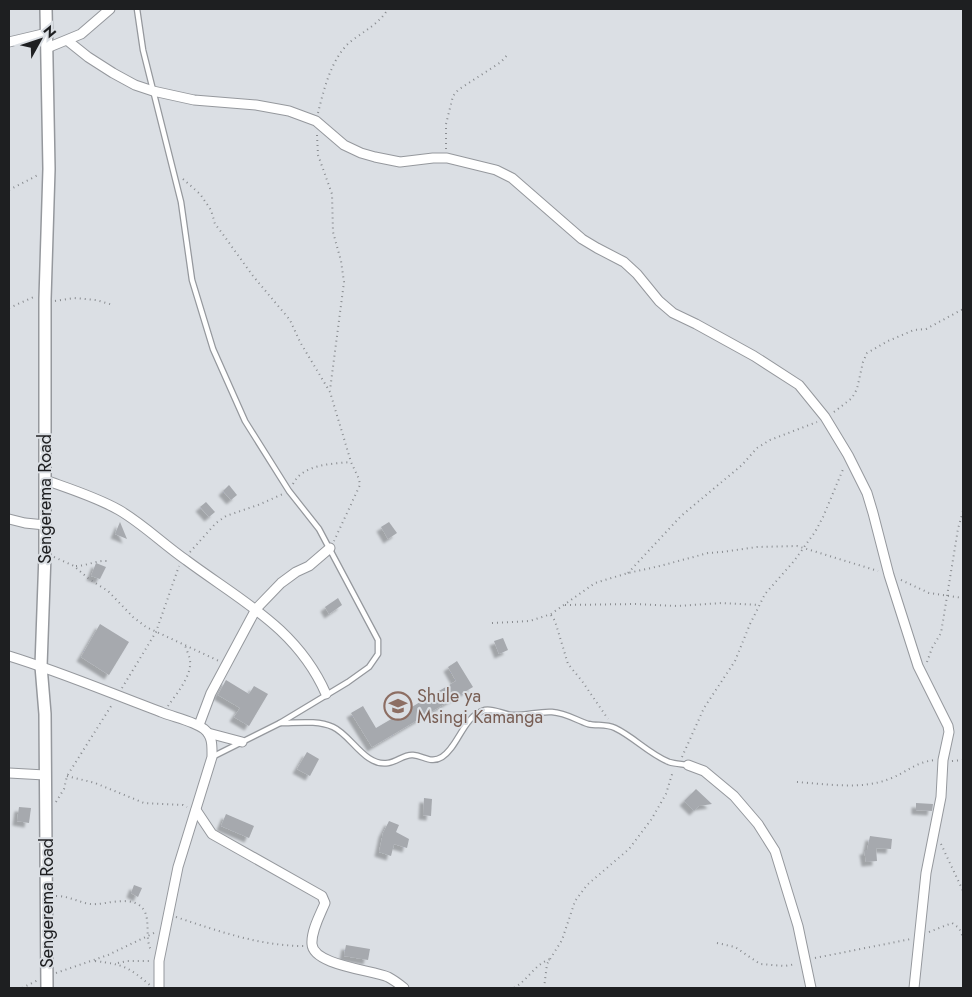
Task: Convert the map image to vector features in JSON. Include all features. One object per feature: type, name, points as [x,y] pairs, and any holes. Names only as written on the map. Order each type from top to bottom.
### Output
[{"type":"main road","name":"Sengerema Road","points":[[46,9],[49,169],[46,296],[45,554],[40,666],[45,714],[47,988]]},
{"type":"street","points":[[47,48],[68,41],[81,34],[110,9]]},
{"type":"street","points":[[9,42],[47,34]]},
{"type":"street","points":[[68,41],[113,73],[153,91],[194,100],[256,105],[289,111],[316,121],[344,145],[375,157],[400,162],[448,158],[496,170],[512,178],[582,239],[624,262],[637,274],[659,301],[673,313],[773,367],[799,386],[825,417],[848,455],[867,494],[889,574],[923,676],[948,726],[949,732],[943,760],[941,797],[926,873],[914,988]]},
{"type":"street","points":[[45,480],[87,495],[120,510],[184,559],[272,621],[299,648],[318,676],[326,694]]},
{"type":"street","points":[[9,519],[45,525]]},
{"type":"street","points":[[200,726],[211,693],[256,609],[281,583],[296,572],[309,566],[330,548]]},
{"type":"street","points":[[9,656],[200,726],[208,733],[242,742]]},
{"type":"street","points":[[159,988],[159,961],[178,867],[212,757],[212,744],[208,733]]},
{"type":"street","points":[[681,764],[704,771],[734,796],[758,824],[771,844],[790,895],[812,988]]},
{"type":"street","points":[[9,773],[45,775]]},
{"type":"street","points":[[196,810],[212,834],[322,896],[325,903],[312,937],[314,952],[320,957],[336,963],[387,976],[404,988]]},
{"type":"lane","points":[[137,9],[143,50],[181,202],[192,280],[213,350],[245,421],[290,491],[319,529],[378,640],[378,654],[369,667],[348,682],[280,723],[212,757]]},
{"type":"lane","points":[[280,723],[320,723],[332,726],[342,732],[366,756],[377,762],[388,764],[408,755],[415,755],[433,761],[440,758],[447,753],[472,718],[483,710],[510,715],[552,712],[565,714],[590,724],[614,727],[660,757],[681,764]]},
{"type":"path","points":[[330,392],[344,282],[341,261],[333,232],[332,194],[318,156],[316,121],[336,59],[350,42],[380,20],[388,9]]},
{"type":"path","points":[[448,158],[446,124],[453,96],[464,86],[501,62],[509,53]]},
{"type":"path","points":[[9,190],[49,169]]},
{"type":"path","points":[[174,171],[200,194],[211,210],[215,224],[253,276],[290,320],[300,342],[330,392],[351,462],[357,473],[360,485],[330,548]]},
{"type":"path","points":[[9,308],[29,298],[46,296],[62,301],[74,298],[96,300],[113,305]]},
{"type":"path","points":[[628,573],[681,516],[742,465],[757,448],[770,440],[812,424],[840,408],[852,398],[857,389],[863,362],[867,354],[888,341],[914,330],[926,328],[963,309]]},
{"type":"path","points":[[544,988],[545,970],[562,940],[574,901],[588,885],[629,849],[652,820],[681,764],[704,708],[735,661],[759,605],[773,583],[805,547],[823,517],[848,455]]},
{"type":"path","points":[[46,816],[64,789],[68,776],[156,632],[179,566],[184,559],[216,523],[226,516],[290,491],[295,480],[307,470],[324,465],[351,462]]},
{"type":"path","points":[[923,676],[932,648],[940,633],[963,511]]},
{"type":"path","points":[[492,623],[530,621],[550,614],[595,583],[628,573],[708,552],[757,547],[805,547],[889,574],[929,593],[963,598]]},
{"type":"path","points":[[45,554],[74,566],[88,579],[108,591],[139,622],[156,632],[227,664]]},
{"type":"path","points":[[74,566],[108,561]]},
{"type":"path","points":[[565,605],[634,604],[678,606],[722,603],[759,605]]},
{"type":"path","points":[[550,614],[555,621],[568,664],[614,727]]},
{"type":"path","points":[[164,713],[187,675],[190,660],[185,645]]},
{"type":"path","points":[[797,782],[836,785],[871,784],[890,779],[916,764],[928,760],[956,762],[963,760]]},
{"type":"path","points":[[68,776],[95,783],[144,803],[183,805],[196,810]]},
{"type":"path","points":[[934,831],[963,891]]},
{"type":"path","points":[[46,896],[63,896],[90,904],[117,901],[135,904],[144,910],[148,936]]},
{"type":"path","points":[[169,914],[231,935],[287,946],[312,946]]},
{"type":"path","points":[[717,943],[730,944],[760,964],[785,966],[805,960],[908,940],[952,924],[959,928],[963,937]]},
{"type":"path","points":[[22,988],[47,976],[93,961],[166,928]]},
{"type":"path","points":[[514,988],[528,978],[538,965],[550,959]]},
{"type":"path","points":[[93,961],[116,964],[128,968],[154,988]]},
{"type":"path","points":[[116,964],[127,961],[159,961]]},
{"type":"building","points":[[229,485],[237,495],[231,500],[223,491]]},
{"type":"building","points":[[206,502],[215,512],[209,517],[200,507]]},
{"type":"building","points":[[120,522],[127,539],[115,534]]},
{"type":"building","points":[[389,522],[397,533],[388,539],[381,527]]},
{"type":"building","points":[[96,563],[106,567],[100,579],[91,576]]},
{"type":"building","points":[[338,598],[342,605],[329,614],[325,607]]},
{"type":"building","points":[[100,624],[129,642],[109,675],[81,657]]},
{"type":"building","points":[[503,638],[508,650],[499,654],[494,641]]},
{"type":"building","points":[[457,661],[473,687],[372,747],[351,713],[363,706],[376,728],[456,681],[448,667]]},
{"type":"building","points":[[226,680],[249,694],[254,686],[268,694],[249,726],[234,717],[240,708],[218,695]]},
{"type":"building","points":[[307,752],[319,759],[310,776],[297,769]]},
{"type":"building","points":[[696,789],[712,804],[699,806],[694,811],[684,801]]},
{"type":"building","points":[[424,798],[432,799],[431,816],[423,815]]},
{"type":"building","points":[[916,803],[933,804],[932,811],[916,810]]},
{"type":"building","points":[[19,807],[31,808],[29,823],[17,821]]},
{"type":"building","points":[[226,814],[254,826],[249,838],[221,826]]},
{"type":"building","points":[[389,821],[399,825],[396,832],[409,839],[407,848],[394,844],[391,856],[379,852],[383,833]]},
{"type":"building","points":[[870,836],[892,839],[891,849],[876,848],[877,861],[866,862],[864,850],[867,850]]},
{"type":"building","points":[[134,885],[142,888],[138,897],[131,893]]},
{"type":"building","points":[[346,945],[370,949],[368,960],[344,956]]},
{"type":"place","name":"Shule ya Msingi Kamanga","points":[[398,706]]}]
